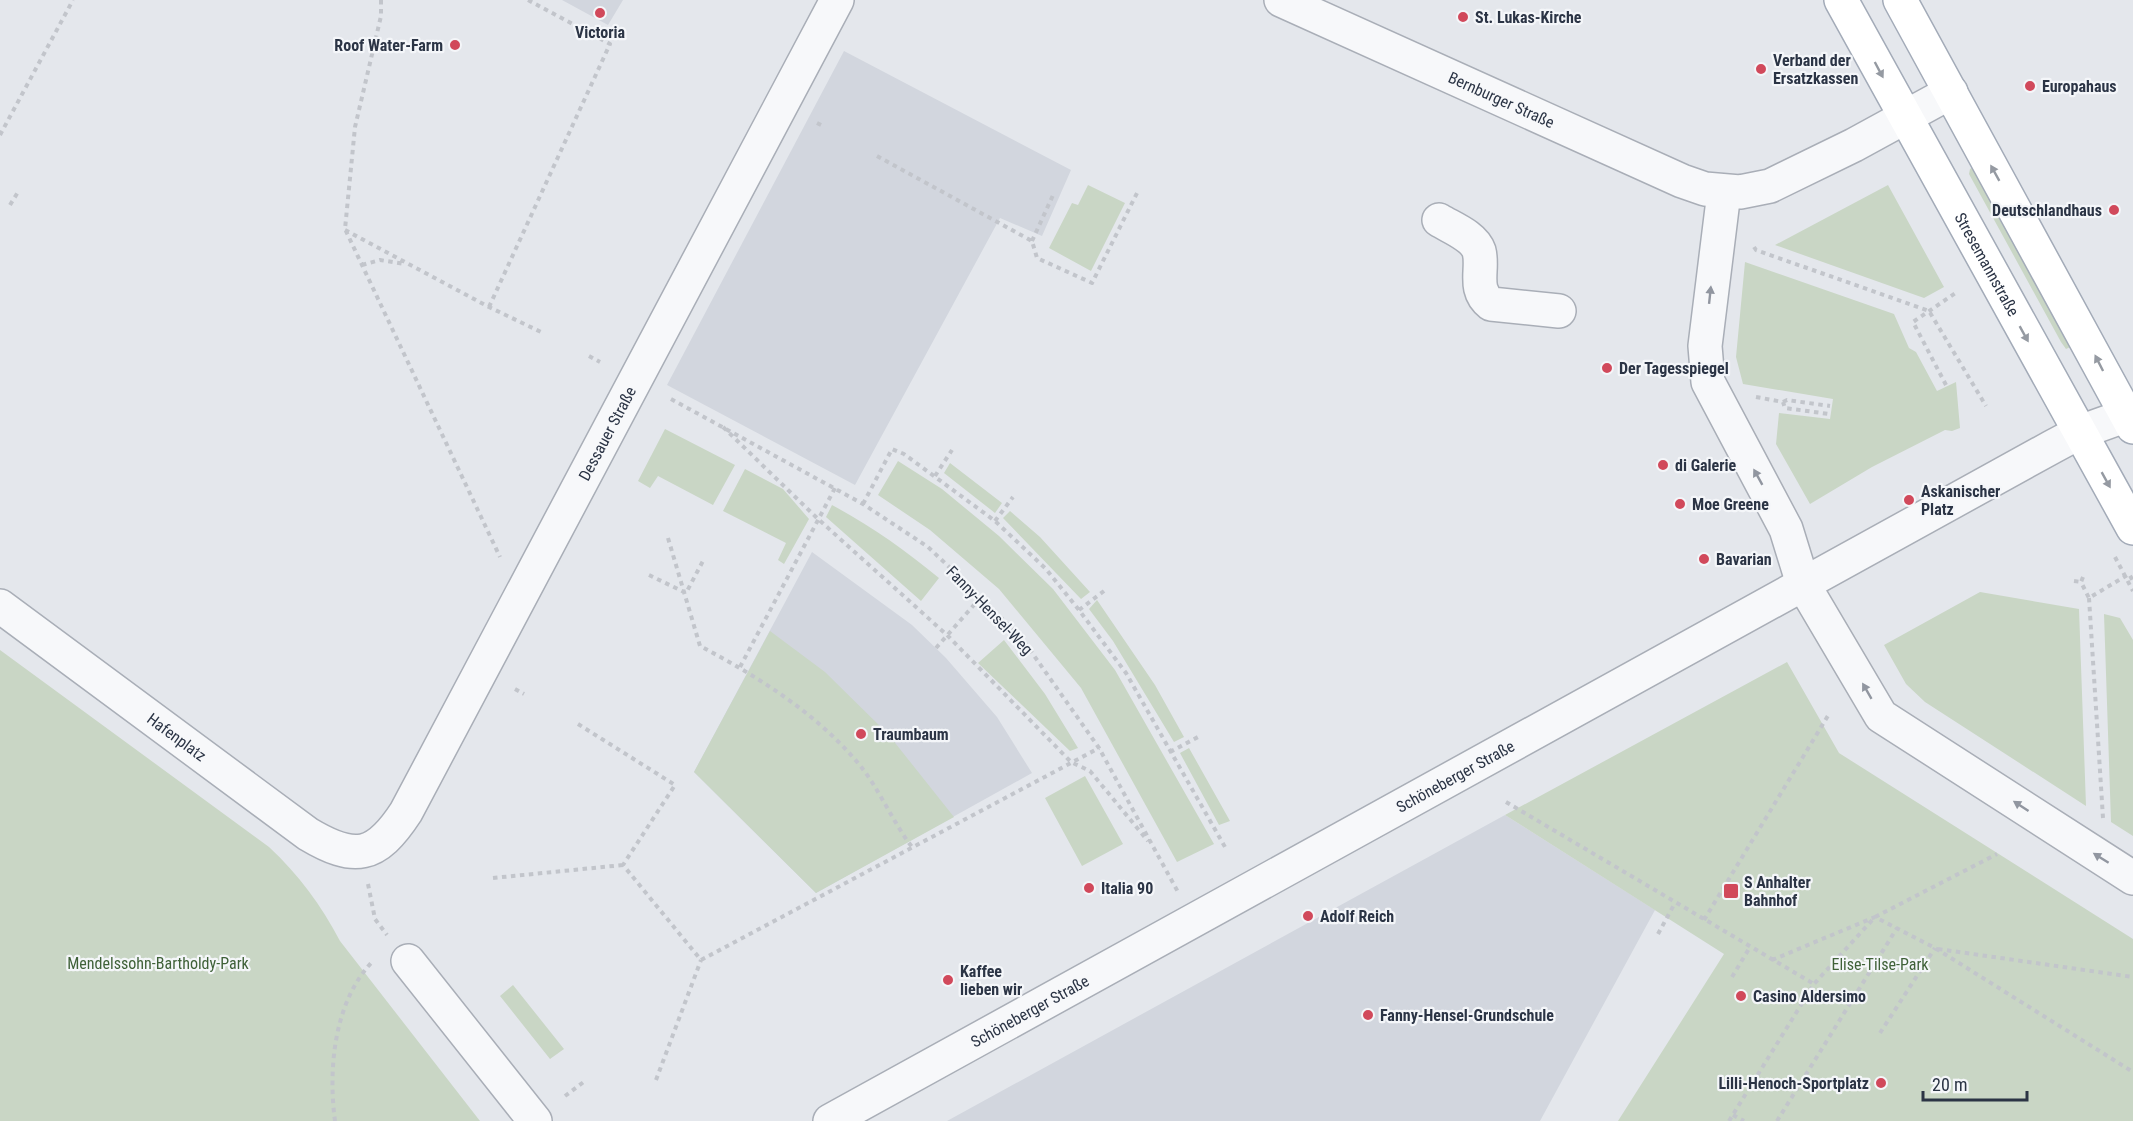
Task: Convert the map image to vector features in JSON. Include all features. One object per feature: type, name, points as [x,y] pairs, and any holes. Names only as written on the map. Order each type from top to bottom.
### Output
[{"type":"main road","points":[[1847,11],[1893,0]]},
{"type":"main road","points":[[1900,0],[2131,418]]},
{"type":"main road","name":"Stresemannstraße","points":[[1847,11],[2080,432],[2122,539]]},
{"type":"street","name":"Dessauer Straße","points":[[362,853],[381,842],[406,812],[837,0]]},
{"type":"street","name":"Bernburger Straße","points":[[1281,0],[1682,182],[1724,192]]},
{"type":"street","points":[[1951,92],[1786,180],[1756,190],[1724,192],[1705,346],[1706,372],[1712,392],[1786,529],[1803,584],[1881,716],[2133,878]]},
{"type":"street","points":[[1439,220],[1470,238],[1479,252],[1478,274],[1484,299],[1491,304],[1559,312]]},
{"type":"street","name":"Schöneberger Straße","points":[[830,1121],[2080,432],[2131,418]]},
{"type":"street","name":"Hafenplatz","points":[[0,606],[308,834],[341,850],[362,853]]},
{"type":"street","points":[[408,961],[535,1121]]},
{"type":"path","points":[[0,135],[73,0]]},
{"type":"path","points":[[381,0],[381,16],[355,126],[345,229],[500,557]]},
{"type":"path","points":[[489,307],[610,44],[528,0]]},
{"type":"path","points":[[817,123],[825,127]]},
{"type":"path","points":[[877,156],[1032,241]]},
{"type":"path","points":[[10,205],[18,192]]},
{"type":"path","points":[[1054,193],[1032,241],[1036,258],[1092,283],[1137,192]]},
{"type":"path","points":[[345,229],[489,307],[542,332]]},
{"type":"path","points":[[1754,247],[1756,250],[1929,311],[1986,406]]},
{"type":"path","points":[[362,265],[380,260],[409,264]]},
{"type":"path","points":[[1946,385],[1913,322],[1957,292]]},
{"type":"path","points":[[589,356],[600,362]]},
{"type":"path","name":"Fanny-Hensel-Weg","points":[[671,399],[863,504],[928,547],[981,597],[1023,640],[1099,748],[1193,921]]},
{"type":"path","points":[[1782,402],[1786,400],[1830,406]]},
{"type":"path","points":[[1785,408],[1829,414]]},
{"type":"path","points":[[719,424],[818,519],[947,635],[1071,762],[1090,771],[1155,849]]},
{"type":"path","points":[[863,504],[892,449],[935,476],[995,521],[1046,569],[1126,673],[1225,847]]},
{"type":"path","points":[[935,476],[952,450]]},
{"type":"path","points":[[740,667],[835,488]]},
{"type":"path","points":[[995,521],[1013,497]]},
{"type":"path","points":[[668,538],[700,646],[740,667],[822,726],[858,764],[912,848]]},
{"type":"path","points":[[2122,539],[2125,576],[2133,591]]},
{"type":"path","points":[[686,593],[704,559]]},
{"type":"path","points":[[2089,598],[2129,574],[2133,581]]},
{"type":"path","points":[[649,575],[686,593]]},
{"type":"path","points":[[2083,577],[2081,582],[2089,598],[2103,823]]},
{"type":"path","points":[[2074,581],[2081,582]]},
{"type":"path","points":[[1079,610],[1104,591]]},
{"type":"path","points":[[936,648],[981,597]]},
{"type":"path","points":[[515,690],[524,694]]},
{"type":"path","points":[[1704,920],[1829,714]]},
{"type":"path","points":[[578,724],[675,785],[623,865]]},
{"type":"path","points":[[1170,752],[1198,737]]},
{"type":"path","points":[[656,1080],[701,960],[1099,748]]},
{"type":"path","points":[[1506,802],[1814,984]]},
{"type":"path","points":[[362,853],[375,919],[408,961]]},
{"type":"path","points":[[1772,960],[1875,916],[1997,854]]},
{"type":"path","points":[[623,865],[701,960]]},
{"type":"path","points":[[494,878],[623,865]]},
{"type":"path","points":[[1658,934],[1675,903]]},
{"type":"path","points":[[1875,916],[1935,948],[2133,1072]]},
{"type":"path","points":[[1729,1121],[1814,984],[1875,916]]},
{"type":"path","points":[[1777,1121],[1897,928]]},
{"type":"path","points":[[1732,977],[1750,947]]},
{"type":"path","points":[[1935,948],[2133,977]]},
{"type":"path","points":[[1880,1033],[1935,948]]},
{"type":"path","points":[[335,1121],[332,1097],[337,1038],[347,1002],[361,976],[372,962]]},
{"type":"path","points":[[565,1096],[585,1081]]},
{"type":"path","points":[[1733,1115],[1744,1121]]},
{"type":"shaded area","name":"Victoria","points":[[562,0],[623,0],[608,25]]},
{"type":"shaded area","points":[[844,51],[1071,170],[1042,236],[1000,218],[855,485],[667,385]]},
{"type":"shaded area","name":"Traumbaum","points":[[812,552],[912,625],[946,658],[997,717],[1032,773],[816,893],[694,772]]},
{"type":"shaded area","name":"Fanny-Hensel-Grundschule","points":[[1505,815],[1655,910],[1540,1121],[947,1121]]},
{"type":"green space","points":[[1975,166],[2077,344],[2066,349],[2061,342],[1969,174],[1970,169]]},
{"type":"green space","points":[[1088,185],[1125,203],[1091,271],[1049,248],[1072,203],[1078,205]]},
{"type":"green space","points":[[1888,185],[1944,287],[1924,298],[1775,245]]},
{"type":"green space","points":[[1745,262],[1894,314],[1909,348],[1916,352],[1937,391],[1956,382],[1960,428],[1952,431],[1945,430],[1872,467],[1810,504],[1776,444],[1779,413],[1830,419],[1833,399],[1743,384],[1736,357]]},
{"type":"green space","points":[[665,429],[735,465],[713,505],[658,476],[650,488],[638,481]]},
{"type":"green space","points":[[898,461],[942,489],[999,536],[1053,589],[1115,670],[1214,844],[1177,862],[1081,688],[999,589],[930,530],[878,495]]},
{"type":"green space","points":[[950,463],[1002,503],[995,513],[944,473]]},
{"type":"green space","points":[[745,469],[783,489],[809,519],[784,564],[778,560],[786,543],[723,511]]},
{"type":"green space","points":[[832,505],[887,539],[939,578],[921,601],[826,517]]},
{"type":"green space","points":[[1010,511],[1040,537],[1090,592],[1081,599],[1003,518]]},
{"type":"green space","points":[[1980,592],[2079,609],[2086,806],[1925,702],[1906,684],[1884,645]]},
{"type":"green space","points":[[1097,600],[1155,685],[1184,737],[1174,742],[1113,641],[1089,609]]},
{"type":"green space","points":[[2104,614],[2120,618],[2133,640],[2133,836],[2111,822]]},
{"type":"green space","points":[[770,631],[825,672],[888,734],[954,817],[816,893],[694,772]]},
{"type":"green space","points":[[1004,640],[1045,694],[1078,748],[1070,751],[978,663]]},
{"type":"green space","name":"Mendelssohn-Bartholdy-Park","points":[[0,650],[269,847],[309,891],[340,941],[480,1121],[0,1121]]},
{"type":"green space","name":"Elise-Tilse-Park","points":[[1787,662],[1839,753],[2133,939],[2133,1121],[1618,1121],[1724,954],[1505,815]]},
{"type":"green space","points":[[1189,748],[1230,821],[1219,825],[1180,753]]},
{"type":"green space","points":[[1085,776],[1123,844],[1082,866],[1045,798]]},
{"type":"green space","points":[[513,985],[564,1049],[550,1059],[500,996]]},
{"type":"place","name":"Victoria","points":[[600,13]]},
{"type":"place","name":"St. Lukas-Kirche","points":[[1463,17]]},
{"type":"place","name":"Roof Water-Farm","points":[[455,45]]},
{"type":"place","name":"Verband der Ersatzkassen","points":[[1761,69]]},
{"type":"place","name":"Europahaus","points":[[2030,86]]},
{"type":"place","name":"Deutschlandhaus","points":[[2114,210]]},
{"type":"place","name":"Der Tagesspiegel","points":[[1607,368]]},
{"type":"place","name":"di Galerie","points":[[1663,465]]},
{"type":"place","name":"Askanischer Platz","points":[[1909,500]]},
{"type":"place","name":"Moe Greene","points":[[1680,504]]},
{"type":"place","name":"Bavarian","points":[[1704,559]]},
{"type":"place","name":"Traumbaum","points":[[861,734]]},
{"type":"place","name":"Italia 90","points":[[1089,888]]},
{"type":"place","name":"S Anhalter Bahnhof","points":[[1731,891]]},
{"type":"place","name":"Adolf Reich","points":[[1308,916]]},
{"type":"place","name":"Kaffee lieben wir","points":[[948,980]]},
{"type":"place","name":"Casino Aldersimo","points":[[1741,996]]},
{"type":"place","name":"Fanny-Hensel-Grundschule","points":[[1368,1015]]},
{"type":"place","name":"Lilli-Henoch-Sportplatz","points":[[1881,1083]]}]
